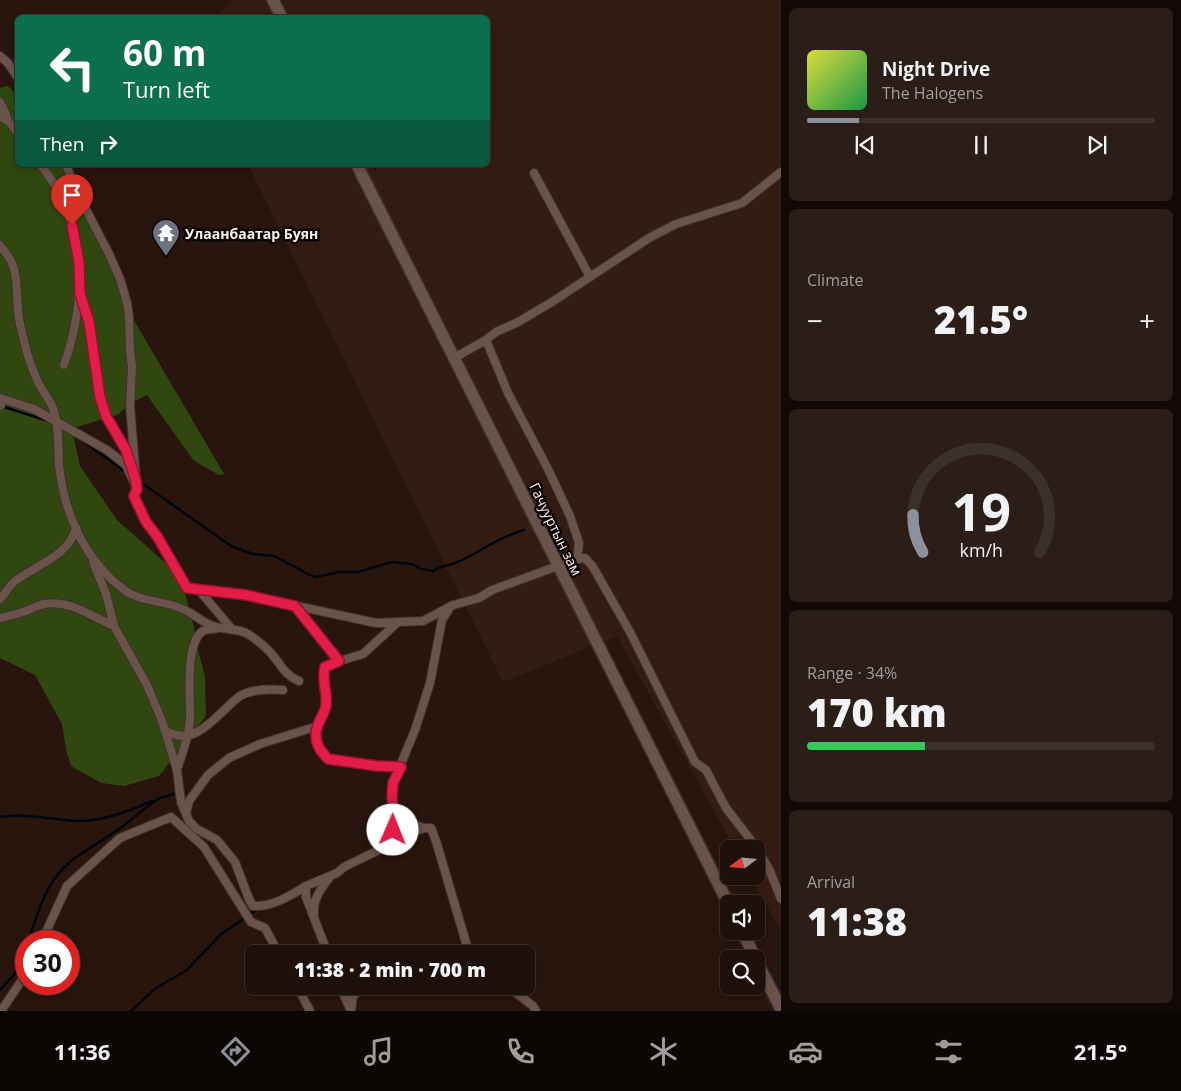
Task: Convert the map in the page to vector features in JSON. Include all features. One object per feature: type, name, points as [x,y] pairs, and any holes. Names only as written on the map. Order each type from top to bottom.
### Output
[{"type":"main road","points":[[273,0],[280,15]]},
{"type":"main road","name":"Гачууртын зам","points":[[359,167],[557,566],[724,895]]},
{"type":"main road","points":[[765,977],[781,1009]]},
{"type":"street","points":[[0,56],[8,63],[15,74]]},
{"type":"street","points":[[0,102],[6,112],[8,121]]},
{"type":"street","points":[[0,116],[8,121],[15,129]]},
{"type":"street","points":[[42,167],[51,179],[72,225],[79,262],[80,294],[64,365]]},
{"type":"street","points":[[67,167],[78,194],[109,254],[120,279],[127,303],[132,367],[130,406],[137,485],[134,496],[146,522],[157,536],[187,588],[246,595],[376,624],[424,620],[453,605],[478,598],[492,590],[557,566],[585,558],[593,567],[630,632],[695,762],[706,770],[726,808],[757,848],[769,868],[781,899]]},
{"type":"street","points":[[454,358],[486,340],[496,332],[518,322],[649,238],[669,227],[742,203],[781,172]]},
{"type":"street","points":[[534,173],[590,277]]},
{"type":"street","points":[[0,245],[11,261],[16,277],[20,323],[39,384],[53,407],[62,485],[68,510],[101,581],[114,626],[147,685],[165,730],[177,769],[181,802],[189,821],[197,830],[217,840],[235,862],[253,906],[267,905],[338,873]]},
{"type":"street","points":[[80,294],[89,322],[102,406],[126,450],[137,485]]},
{"type":"street","points":[[486,340],[508,393],[547,467],[570,516],[579,543],[577,559]]},
{"type":"street","points":[[0,403],[34,409],[96,444],[120,459],[137,485]]},
{"type":"street","points":[[0,599],[15,582],[60,552],[74,538],[76,528]]},
{"type":"street","points":[[85,547],[94,560],[124,590],[141,598],[157,600],[182,608],[204,622],[220,628]]},
{"type":"street","points":[[198,589],[231,628]]},
{"type":"street","points":[[0,618],[52,603],[63,604],[85,611],[114,626]]},
{"type":"street","points":[[388,843],[393,830],[393,783],[401,767],[430,683],[442,620],[446,612],[453,605]]},
{"type":"street","points":[[295,606],[339,661]]},
{"type":"street","points":[[398,622],[363,654],[325,667],[323,675],[326,689],[326,705],[315,732],[317,745],[328,759],[377,766],[401,767]]},
{"type":"street","points":[[177,769],[184,752],[188,734],[193,649],[203,631],[231,628],[246,634],[270,652],[286,673],[299,681]]},
{"type":"street","points":[[165,730],[179,736],[201,730],[208,726],[242,695],[273,689],[283,690]]},
{"type":"street","points":[[186,814],[189,801],[208,775],[229,758],[260,744],[318,726]]},
{"type":"street","points":[[393,806],[412,825],[431,828],[465,945]]},
{"type":"street","points":[[47,930],[68,886],[120,838],[171,817],[204,847],[252,922],[265,928],[274,945]]},
{"type":"street","points":[[315,920],[314,906],[317,896],[329,878],[344,867],[381,849],[388,843],[424,828]]},
{"type":"street","points":[[306,886],[306,897],[325,945]]},
{"type":"street","points":[[1,1011],[15,990]]},
{"type":"street","points":[[302,995],[310,1011]]},
{"type":"street","points":[[344,995],[350,1011]]},
{"type":"street","points":[[350,1011],[354,995]]},
{"type":"street","points":[[519,995],[533,1006],[536,1011]]},
{"type":"shaded area","points":[[233,0],[781,0],[781,931],[765,903],[765,895],[761,895],[755,885],[765,885],[765,840],[730,840],[617,636],[503,682],[249,167],[490,167],[490,15],[218,15]]},
{"type":"green space","points":[[8,86],[15,93],[15,167],[65,167],[98,231],[135,322],[224,474],[219,475],[194,461],[147,395],[133,402],[117,415],[77,427],[73,434],[80,466],[117,520],[170,567],[185,593],[205,677],[206,716],[159,776],[124,786],[101,783],[71,766],[66,750],[62,724],[35,675],[0,658],[0,88]]},
{"type":"waterway","points":[[1,406],[51,422]]},
{"type":"waterway","points":[[81,440],[126,472]]},
{"type":"waterway","points":[[136,479],[231,546],[253,554],[274,556],[316,577],[339,572],[358,572],[392,562],[412,564],[421,569],[433,571],[458,562],[500,539],[524,530]]},
{"type":"waterway","points":[[157,799],[173,794]]},
{"type":"waterway","points":[[33,930],[43,900],[61,870],[76,857],[119,829],[158,799]]},
{"type":"waterway","points":[[0,817],[28,816],[74,821],[94,820],[152,801]]},
{"type":"waterway","points":[[270,901],[296,888]]},
{"type":"waterway","points":[[131,1011],[156,988],[187,970],[220,935],[259,908]]},
{"type":"waterway","points":[[0,990],[15,974]]},
{"type":"place","name":"Улаанбаатар Буян","points":[[166,257]]},
{"type":"route","points":[[72,225],[79,262],[80,294],[89,322],[102,406],[126,450],[136,481],[137,489],[134,496],[138,507],[187,588],[246,595],[295,606],[339,661],[325,667],[323,675],[326,689],[326,705],[315,732],[317,745],[328,759],[377,766],[401,767],[393,783],[393,830]]}]
